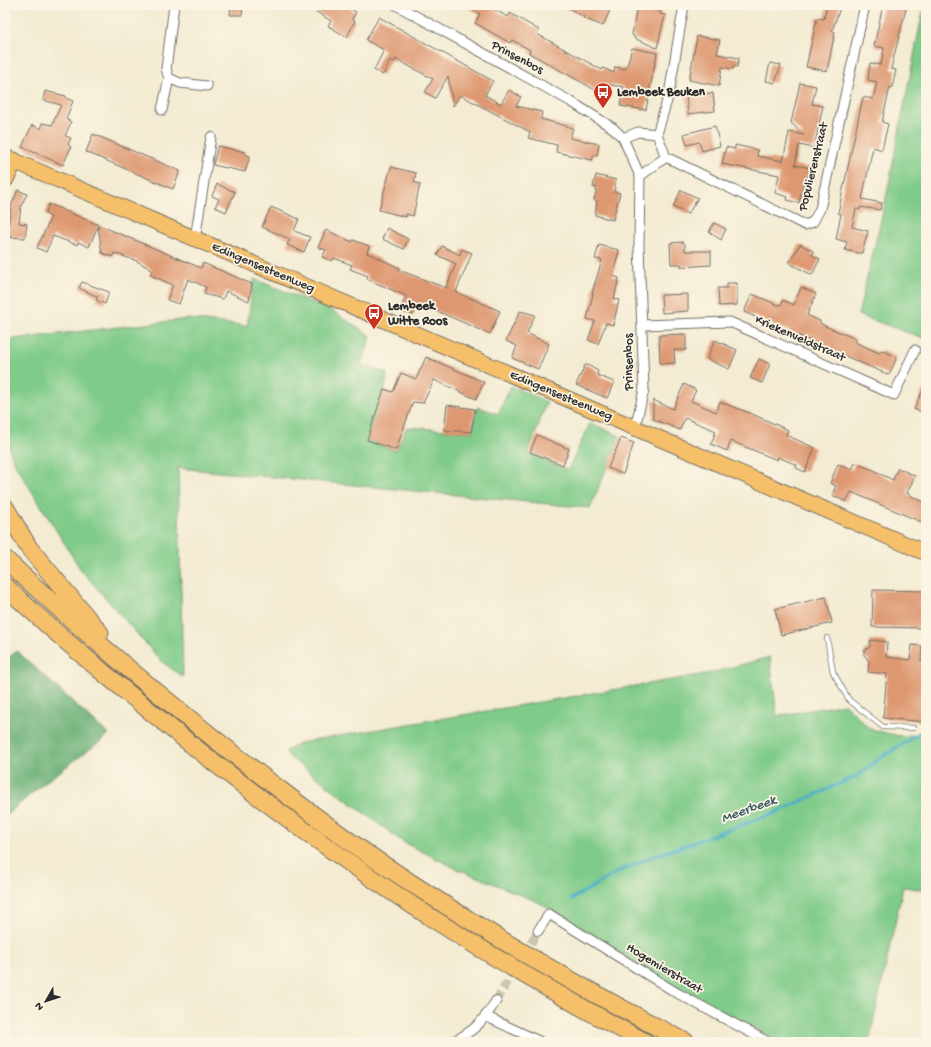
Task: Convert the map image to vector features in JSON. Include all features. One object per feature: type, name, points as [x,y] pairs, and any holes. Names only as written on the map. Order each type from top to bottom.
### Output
[{"type":"highway","points":[[5,179],[10,159]]},
{"type":"highway","points":[[5,507],[29,548],[59,586],[95,626],[118,659]]},
{"type":"highway","points":[[5,560],[118,659],[218,742],[376,860],[521,952],[576,984],[686,1042]]},
{"type":"highway","points":[[5,586],[104,673],[199,752],[294,824],[446,927],[556,994],[646,1042]]},
{"type":"main road","name":"Edingensesteenweg","points":[[10,159],[926,553]]},
{"type":"street","points":[[162,110],[169,78],[166,69],[174,5]]},
{"type":"street","name":"Prinsenbos","points":[[396,5],[570,101],[613,128],[623,138],[640,176],[639,239],[644,390],[635,428]]},
{"type":"street","points":[[640,176],[666,157],[657,134],[669,94],[684,5]]},
{"type":"street","name":"Populierenstraat","points":[[666,157],[805,225],[813,222],[820,209],[865,5]]},
{"type":"street","points":[[169,78],[180,83],[206,86]]},
{"type":"street","points":[[623,138],[638,132],[657,134]]},
{"type":"street","name":"Edingensesteenweg","points":[[195,239],[211,137]]},
{"type":"street","name":"Kriekenveldstraat","points":[[642,325],[730,322],[894,395],[915,350]]},
{"type":"street","name":"Hogemierstraat","points":[[538,931],[549,914],[677,993],[768,1042]]},
{"type":"street","points":[[452,1042],[470,1033],[486,1016],[496,1001]]},
{"type":"street","points":[[486,1016],[541,1042]]},
{"type":"lane","points":[[827,638],[833,672],[849,700],[883,726],[913,728]]},
{"type":"green space","points":[[924,5],[926,5],[926,339],[858,315],[885,203]]},
{"type":"green space","points":[[254,279],[331,310],[371,336],[361,365],[387,373],[385,389],[368,441],[396,451],[407,427],[472,432],[478,407],[498,414],[511,386],[547,402],[528,453],[568,470],[590,423],[620,436],[590,508],[178,468],[183,677],[162,662],[81,570],[15,464],[5,438],[5,340],[189,319],[247,326]]},
{"type":"green space","points":[[17,651],[109,735],[47,781],[5,816],[5,660]]},
{"type":"green space","points":[[770,657],[777,716],[845,704],[870,729],[899,736],[926,734],[926,890],[903,887],[869,1042],[781,1042],[664,981],[538,902],[453,867],[403,842],[288,756],[286,751],[301,743],[326,738],[710,673]]},
{"type":"building","points":[[231,5],[243,5],[242,15],[230,15]]},
{"type":"building","points":[[319,5],[344,5],[356,12],[352,19],[355,21],[347,37],[328,26],[331,21],[315,11]]},
{"type":"building","points":[[463,5],[486,5],[508,17],[510,13],[539,30],[537,34],[602,70],[603,68],[614,73],[615,67],[626,69],[632,48],[657,53],[646,110],[620,106],[624,87],[604,84],[599,92],[529,53],[530,50],[512,40],[510,43],[475,23],[480,14]]},
{"type":"building","points":[[563,5],[612,5],[603,26],[583,18],[584,17]]},
{"type":"building","points":[[827,5],[841,5],[832,31],[835,32],[827,71],[806,67],[817,18],[824,19]]},
{"type":"building","points":[[883,5],[907,5],[891,68],[896,70],[892,88],[890,87],[882,122],[888,124],[882,150],[873,147],[862,199],[882,203],[880,210],[860,207],[860,210],[856,209],[852,227],[868,231],[862,253],[858,253],[845,250],[847,242],[836,239],[841,214],[838,213],[863,97],[873,99],[877,82],[868,80],[870,63],[881,65],[884,48],[874,46]]},
{"type":"building","points":[[637,7],[661,11],[660,14],[665,15],[657,48],[634,38],[632,35]]},
{"type":"building","points":[[379,17],[493,81],[485,95],[501,104],[509,90],[521,97],[516,106],[542,112],[541,119],[573,128],[570,138],[599,144],[597,155],[594,155],[592,160],[556,152],[557,145],[528,138],[530,132],[460,95],[453,106],[448,76],[435,98],[425,92],[433,79],[396,59],[394,62],[390,60],[383,75],[374,70],[384,50],[366,40]]},
{"type":"building","points":[[697,36],[720,40],[717,54],[739,58],[737,67],[733,66],[733,69],[722,67],[719,86],[689,80]]},
{"type":"building","points":[[770,63],[781,65],[775,83],[766,81]]},
{"type":"building","points":[[800,83],[816,86],[812,104],[823,106],[814,148],[799,145],[795,165],[810,168],[807,179],[805,178],[799,203],[787,200],[788,197],[775,193],[779,175],[722,164],[726,147],[735,149],[735,145],[758,150],[757,156],[783,161],[789,132],[804,135],[791,123]]},
{"type":"building","points":[[45,91],[66,96],[66,98],[73,101],[66,119],[71,122],[65,136],[71,138],[68,145],[71,147],[63,165],[22,147],[32,125],[41,129],[42,123],[52,125],[61,105],[43,100]]},
{"type":"building","points":[[713,93],[715,111],[688,114],[686,96]]},
{"type":"building","points":[[715,126],[720,146],[702,151],[699,142],[687,145],[684,134]]},
{"type":"building","points":[[93,134],[180,171],[173,189],[86,152]]},
{"type":"building","points":[[218,146],[245,152],[244,154],[250,156],[245,172],[213,165]]},
{"type":"building","points":[[391,167],[416,173],[414,182],[420,184],[413,216],[406,214],[406,217],[379,210]]},
{"type":"building","points":[[596,175],[616,180],[614,192],[620,193],[613,220],[595,215],[597,201],[594,200],[597,188],[593,187]]},
{"type":"building","points":[[217,184],[235,192],[226,212],[215,207],[219,199],[212,196]]},
{"type":"building","points":[[18,190],[27,194],[21,206],[19,223],[27,224],[25,238],[7,237],[11,206]]},
{"type":"building","points":[[681,190],[698,198],[688,214],[673,207]]},
{"type":"building","points":[[49,204],[201,268],[203,263],[252,284],[249,301],[226,291],[223,299],[204,294],[206,287],[188,279],[179,304],[167,300],[173,285],[150,275],[152,270],[137,261],[114,253],[112,257],[102,253],[98,226],[89,247],[78,242],[77,245],[53,236],[46,252],[37,248],[51,217],[45,214]]},
{"type":"building","points":[[271,207],[299,219],[294,231],[310,237],[304,252],[287,245],[290,239],[262,227]]},
{"type":"building","points":[[714,223],[726,229],[721,240],[709,232]]},
{"type":"building","points":[[387,228],[408,239],[404,249],[382,239]]},
{"type":"building","points":[[326,230],[352,242],[353,240],[369,246],[367,253],[400,268],[399,270],[446,288],[456,264],[437,255],[442,246],[460,255],[462,249],[472,253],[456,292],[500,311],[490,334],[418,303],[413,315],[400,310],[406,296],[367,279],[368,276],[350,269],[352,265],[334,258],[332,261],[322,257],[326,250],[318,247]]},
{"type":"building","points":[[683,242],[685,244],[685,251],[711,251],[711,265],[681,267],[681,264],[671,264],[670,243]]},
{"type":"building","points":[[800,244],[814,252],[812,255],[820,259],[812,275],[789,263]]},
{"type":"building","points":[[599,245],[619,250],[613,276],[619,278],[614,299],[619,300],[613,325],[606,323],[598,344],[588,340],[595,321],[587,319],[592,293],[602,260],[595,259]]},
{"type":"building","points":[[82,282],[109,292],[105,304],[96,300],[98,297],[79,288]]},
{"type":"building","points":[[727,283],[737,283],[737,305],[719,306],[718,288],[727,288]]},
{"type":"building","points":[[801,287],[816,294],[807,315],[820,321],[820,323],[825,326],[856,339],[855,342],[879,353],[881,350],[897,357],[889,375],[744,312],[752,294],[778,305],[781,305],[783,300],[794,305]]},
{"type":"building","points":[[688,294],[688,311],[662,313],[661,295]]},
{"type":"building","points":[[520,311],[535,315],[527,333],[549,344],[538,369],[512,358],[517,346],[506,341]]},
{"type":"building","points":[[686,334],[686,350],[674,350],[675,363],[660,364],[659,335]]},
{"type":"building","points":[[715,340],[737,350],[729,369],[707,359]]},
{"type":"building","points":[[426,357],[484,382],[476,399],[434,380],[423,403],[413,402],[396,450],[367,440],[384,389],[393,392],[401,373],[416,379]]},
{"type":"building","points":[[759,359],[770,364],[762,383],[750,378]]},
{"type":"building","points":[[585,365],[588,365],[598,371],[597,375],[614,382],[607,398],[576,385]]},
{"type":"building","points":[[926,383],[926,414],[914,409]]},
{"type":"building","points":[[684,384],[696,390],[691,401],[716,412],[720,402],[750,413],[788,430],[786,435],[815,448],[805,472],[796,468],[797,465],[778,457],[777,460],[731,441],[727,451],[711,444],[716,431],[685,418],[680,430],[653,419],[653,400],[673,409]]},
{"type":"building","points":[[447,405],[475,409],[471,432],[444,430]]},
{"type":"building","points":[[537,435],[569,449],[563,465],[530,452]]},
{"type":"building","points":[[621,438],[634,443],[623,474],[608,468]]},
{"type":"building","points":[[855,463],[876,471],[893,480],[898,468],[915,476],[907,493],[926,503],[926,524],[851,492],[846,502],[832,495],[836,486],[830,483],[838,464],[852,470]]},
{"type":"building","points":[[873,590],[926,591],[926,614],[922,614],[922,628],[872,627]]},
{"type":"building","points":[[826,597],[832,623],[781,635],[775,609]]},
{"type":"building","points":[[870,640],[887,642],[886,657],[910,660],[912,645],[922,646],[921,661],[926,661],[926,722],[883,718],[887,674],[868,672],[869,661],[864,655],[864,651],[870,647]]},
{"type":"waterway","name":"Meerbeek","points":[[572,899],[620,871],[652,857],[775,813],[857,776],[882,757],[926,729]]},
{"type":"tunnel","points":[[496,1001],[538,931]]},
{"type":"place","name":"Lembeek Beuken","points":[[603,109]]},
{"type":"place","name":"Lembeek Witte Roos","points":[[374,330]]}]
